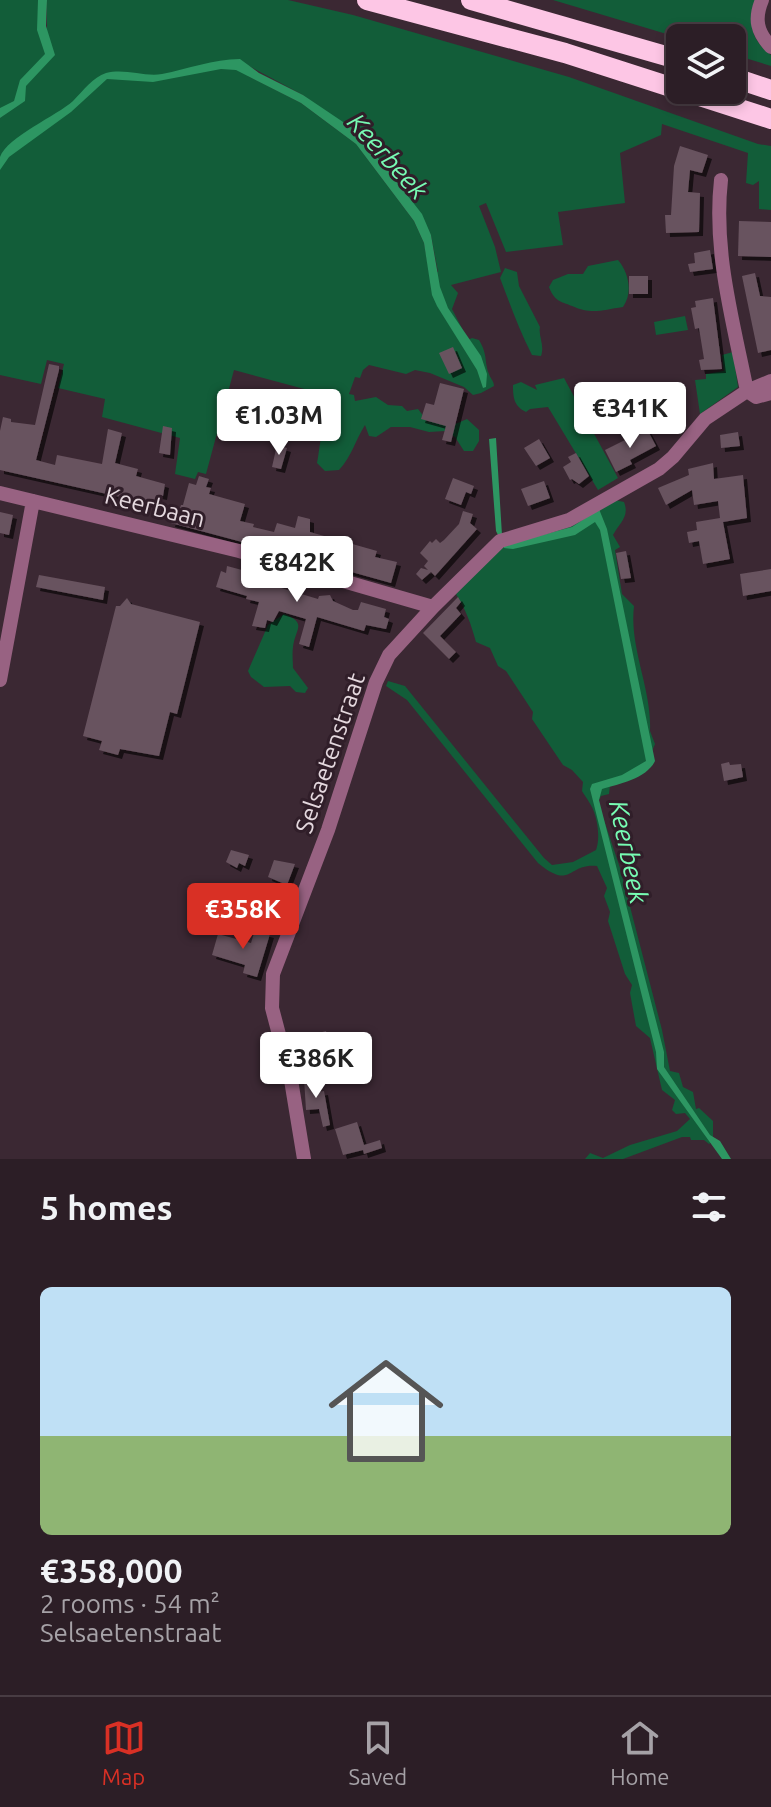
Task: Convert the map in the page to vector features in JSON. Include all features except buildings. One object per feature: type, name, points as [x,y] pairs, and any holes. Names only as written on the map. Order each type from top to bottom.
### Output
[{"type":"highway","points":[[367,0],[565,53],[666,85]]},
{"type":"highway","points":[[471,0],[666,56]]},
{"type":"highway","points":[[746,82],[771,90]]},
{"type":"highway","points":[[724,104],[771,119]]},
{"type":"street","points":[[762,0],[757,24],[761,36],[771,47]]},
{"type":"street","points":[[721,180],[718,229],[721,260],[747,391],[756,397],[771,393]]},
{"type":"street","points":[[433,607],[500,541],[569,520],[659,469],[705,419],[747,391],[771,381]]},
{"type":"street","name":"Keerbaan","points":[[0,493],[239,551],[433,607]]},
{"type":"street","points":[[0,680],[33,501]]},
{"type":"street","name":"Selsaetenstraat","points":[[304,1159],[291,1080],[272,1008],[273,974],[333,818],[383,666],[401,640],[433,607]]},
{"type":"shaded area","points":[[0,0],[38,0],[38,20],[47,32],[47,0],[288,0],[353,15],[569,77],[771,146],[771,210],[759,209],[759,181],[753,185],[746,183],[748,153],[662,124],[661,135],[620,153],[625,203],[558,212],[563,245],[506,252],[486,203],[479,206],[501,272],[451,285],[458,293],[452,309],[468,340],[479,340],[494,386],[473,395],[464,387],[430,373],[415,370],[406,374],[369,365],[360,378],[355,377],[349,394],[354,395],[355,401],[376,397],[388,405],[402,406],[407,411],[418,409],[428,422],[434,420],[453,425],[467,419],[479,430],[479,441],[473,451],[464,451],[455,437],[445,431],[391,427],[376,437],[369,436],[365,425],[339,470],[325,471],[317,463],[327,407],[334,397],[234,370],[206,474],[198,472],[195,479],[175,474],[180,438],[102,417],[105,399],[58,388],[64,364],[47,360],[41,384],[0,375],[0,118],[9,111],[0,116]],"holes":[[[249,66],[303,95],[364,140],[431,235],[438,272],[429,271],[424,243],[414,221],[356,144],[301,103],[248,76]]]},
{"type":"shaded area","points":[[38,0],[47,0],[46,26],[55,55],[26,86],[25,101],[0,118],[0,108],[14,101],[20,80],[45,54],[37,30]]},
{"type":"shaded area","points":[[553,0],[758,0],[753,30],[758,42],[771,55],[771,66],[746,58],[746,24],[666,24],[666,34]]},
{"type":"shaded area","points":[[240,59],[352,128],[422,214],[431,235],[440,287],[448,308],[481,356],[487,374],[486,387],[483,388],[477,370],[432,295],[424,243],[414,221],[356,144],[301,103],[236,70],[221,69],[153,82],[107,79],[71,112],[9,157],[0,170],[0,157],[12,142],[66,107],[101,75],[120,71],[162,74],[210,62]]},
{"type":"shaded area","points":[[618,260],[628,283],[628,296],[623,307],[585,310],[553,296],[549,287],[553,280],[568,274],[583,274],[588,266]]},
{"type":"shaded area","points":[[505,268],[517,272],[519,286],[540,327],[541,356],[532,355],[519,327],[500,278]]},
{"type":"shaded area","points":[[685,316],[688,330],[656,335],[654,322]]},
{"type":"shaded area","points":[[733,352],[738,387],[700,414],[695,380],[706,379],[706,374],[724,371],[722,355]]},
{"type":"shaded area","points":[[564,378],[618,478],[598,490],[548,407],[526,412],[514,398],[513,385],[521,382],[537,390],[535,385]]},
{"type":"shaded area","points":[[496,438],[502,535],[496,531],[489,439]]},
{"type":"shaded area","points":[[615,500],[624,502],[625,507],[625,516],[613,535],[620,547],[615,550],[622,594],[634,606],[635,637],[648,700],[650,731],[655,744],[647,763],[610,785],[609,794],[601,796],[598,802],[620,868],[670,1071],[679,1073],[683,1087],[693,1092],[696,1109],[699,1108],[713,1121],[713,1141],[709,1144],[704,1140],[682,1137],[623,1159],[585,1159],[590,1153],[603,1158],[630,1145],[677,1131],[690,1119],[685,1113],[676,1114],[672,1110],[675,1100],[662,1090],[650,1038],[636,1026],[630,993],[632,985],[625,974],[608,921],[610,912],[604,896],[607,888],[597,866],[557,875],[538,863],[407,700],[386,686],[388,681],[405,686],[552,865],[573,862],[596,850],[597,825],[592,807],[582,791],[583,782],[563,765],[532,719],[533,712],[506,671],[498,666],[490,648],[476,642],[456,594],[498,549]]},
{"type":"shaded area","points":[[599,509],[607,529],[655,761],[639,776],[602,789],[599,800],[664,1052],[664,1067],[710,1135],[720,1141],[731,1159],[722,1159],[657,1069],[656,1052],[590,789],[592,784],[622,775],[646,761],[600,530],[595,522],[575,535],[513,549],[504,548],[504,545],[572,527]]},
{"type":"shaded area","points":[[284,614],[298,624],[293,668],[308,688],[305,693],[296,692],[290,686],[264,687],[248,671],[268,625]]},
{"type":"water label","name":"Keerbeek","points":[[388,156]]},
{"type":"water label","name":"Keerbeek","points":[[629,852]]}]
